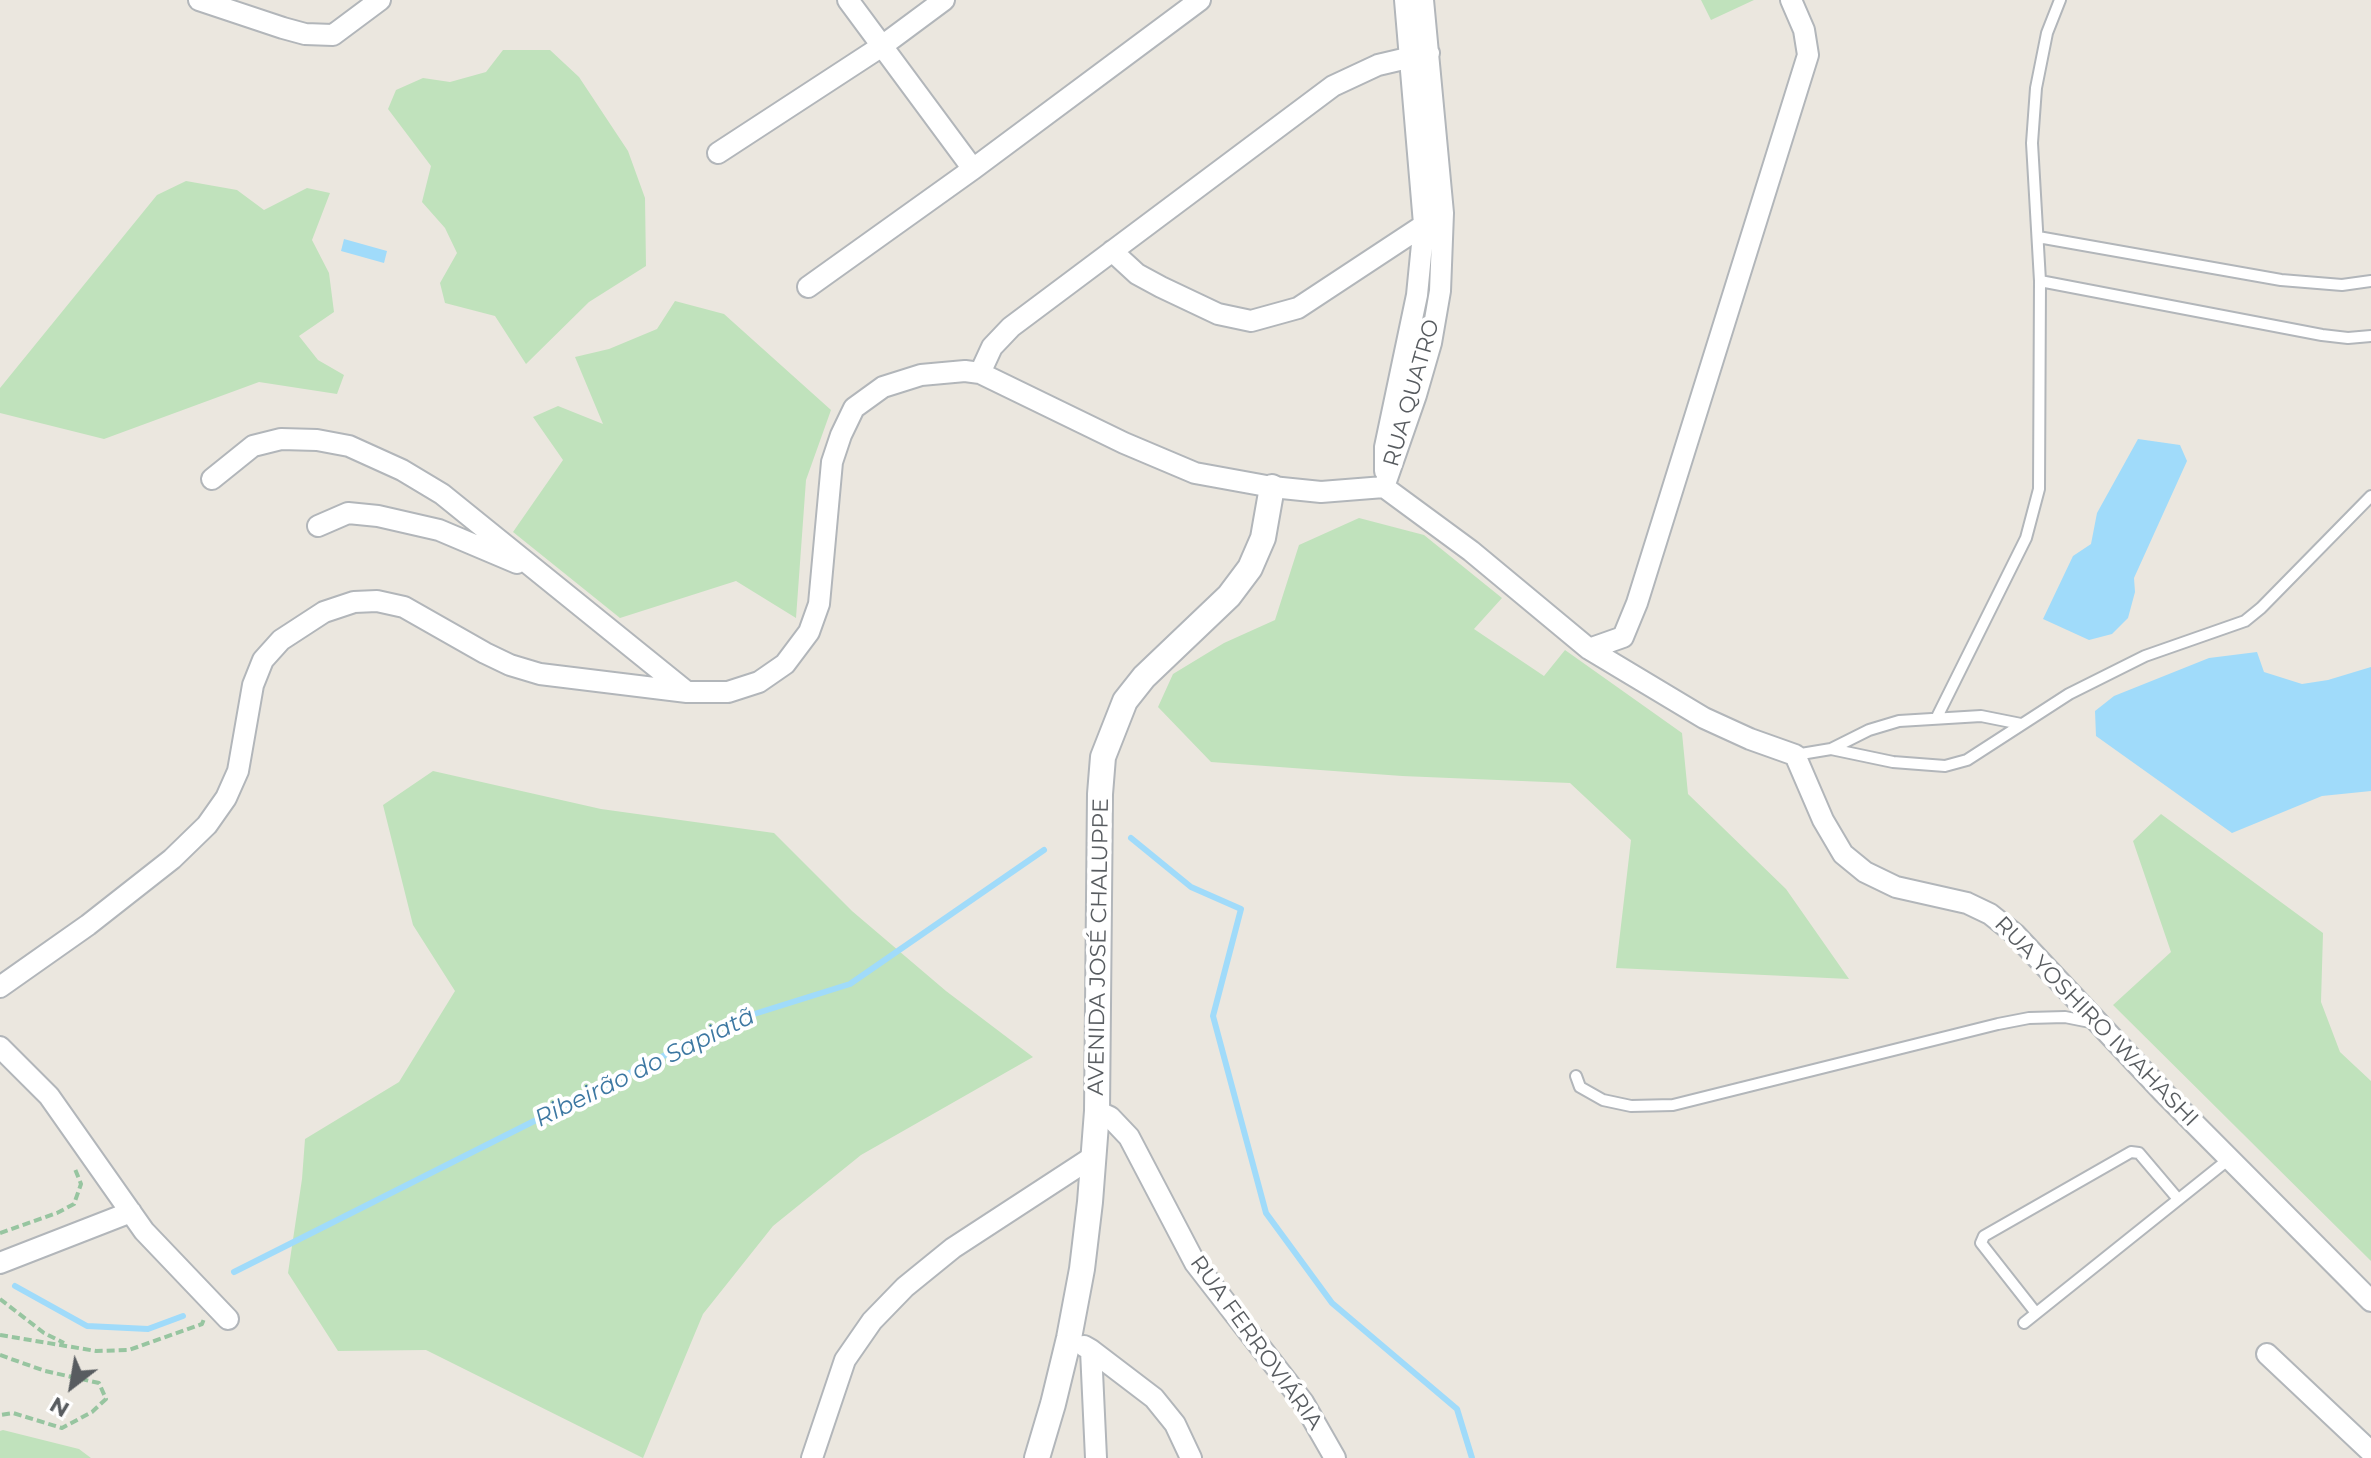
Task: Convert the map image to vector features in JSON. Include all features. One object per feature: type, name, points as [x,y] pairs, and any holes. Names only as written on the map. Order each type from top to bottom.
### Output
[{"type":"street","points":[[199,0],[305,34],[333,35],[380,0]]},
{"type":"street","points":[[848,0],[973,169]]},
{"type":"street","points":[[718,153],[882,46],[944,0]]},
{"type":"street","points":[[808,287],[1200,0]]},
{"type":"street","name":"RUA QUATRO","points":[[1384,487],[1401,444],[1431,343],[1440,291],[1443,213],[1420,55],[1405,0]]},
{"type":"street","name":"RUA QUATRO","points":[[1384,487],[1385,447],[1417,295],[1424,224],[1420,55],[1423,0]]},
{"type":"street","points":[[1589,649],[1623,637],[1637,603],[1808,55],[1791,0]]},
{"type":"street","points":[[980,373],[992,347],[1011,327],[1333,86],[1378,65],[1420,55]]},
{"type":"street","points":[[1112,251],[1137,274],[1161,287],[1218,314],[1251,321],[1298,308],[1443,213]]},
{"type":"street","points":[[0,987],[88,925],[172,859],[207,825],[226,798],[238,771],[253,685],[263,660],[281,640],[324,612],[354,602],[377,601],[404,607],[485,653],[540,674],[687,692],[728,692],[759,682],[785,664],[809,632],[819,604],[832,462],[854,408],[883,387],[921,375],[965,371],[980,373],[1124,443],[1195,473],[1321,492],[1384,487],[1434,522],[1589,649],[1704,718],[1795,755]]},
{"type":"street","points":[[212,479],[253,446],[281,439],[317,440],[349,446],[402,470],[442,494],[687,692]]},
{"type":"street","name":"AVENIDA JOSÉ CHALUPPE","points":[[1037,1458],[1069,1338],[1082,1269],[1094,1156],[1103,757],[1125,701],[1144,677],[1229,596],[1250,568],[1263,538],[1272,487]]},
{"type":"street","points":[[318,526],[348,513],[378,516],[439,530],[539,572]]},
{"type":"street","name":"RUA YOSHIRO IWAHASHI","points":[[1795,755],[1823,820],[1843,854],[1865,872],[1896,887],[1967,903],[1990,914],[2015,934],[2229,1159],[2371,1301]]},
{"type":"street","points":[[0,1047],[49,1096],[144,1231],[228,1319]]},
{"type":"street","name":"RUA FERROVIÁRIA","points":[[1097,1111],[1110,1117],[1129,1137],[1195,1263],[1303,1402],[1335,1458]]},
{"type":"street","points":[[812,1458],[845,1360],[872,1321],[905,1287],[953,1248],[1094,1156]]},
{"type":"street","points":[[0,1263],[131,1212]]},
{"type":"street","points":[[1069,1338],[1091,1350],[1154,1398],[1175,1424],[1191,1458]]},
{"type":"street","points":[[1091,1350],[1096,1458]]},
{"type":"street","points":[[2267,1354],[2371,1452]]},
{"type":"lane","points":[[1937,717],[2026,538],[2039,489],[2040,281],[2032,143],[2036,88],[2047,33],[2060,0]]},
{"type":"lane","points":[[2038,237],[2281,280],[2342,285],[2371,281]]},
{"type":"lane","points":[[2040,281],[2322,335],[2348,338],[2371,336]]},
{"type":"lane","points":[[1831,749],[1893,762],[1945,766],[1967,760],[2069,694],[2145,656],[2245,621],[2371,496]]},
{"type":"lane","points":[[1795,755],[1831,749],[1869,730],[1899,721],[1981,716],[2021,724]]},
{"type":"lane","points":[[1576,1076],[1580,1087],[1603,1100],[1631,1106],[1673,1105],[2029,1018],[2065,1017],[2099,1024]]},
{"type":"lane","points":[[2036,1313],[1981,1243],[1984,1236],[2131,1152],[2139,1153],[2178,1199]]},
{"type":"lane","points":[[2024,1323],[2229,1159]]},
{"type":"path","points":[[0,1233],[74,1204],[81,1184],[75,1169]]},
{"type":"path","points":[[0,1299],[44,1333],[70,1347]]},
{"type":"path","points":[[0,1335],[96,1351],[129,1350],[202,1324],[205,1318],[201,1313]]},
{"type":"path","points":[[0,1355],[45,1371],[99,1383],[106,1399],[92,1412],[62,1428],[13,1413],[0,1415]]},
{"type":"green space","points":[[1701,0],[1754,0],[1711,20]]},
{"type":"green space","points":[[503,50],[550,50],[579,77],[628,151],[645,198],[646,266],[589,302],[526,364],[495,316],[445,303],[440,283],[457,253],[445,228],[422,202],[431,166],[388,109],[396,90],[423,78],[450,82],[486,72]]},
{"type":"green space","points":[[186,181],[237,190],[264,210],[307,188],[330,193],[312,240],[329,273],[334,312],[299,336],[318,360],[344,375],[337,394],[259,382],[104,439],[0,413],[0,388],[157,195]]},
{"type":"green space","points":[[675,301],[724,314],[831,410],[806,480],[796,618],[736,581],[620,618],[513,532],[563,460],[533,417],[558,406],[603,424],[575,357],[609,349],[657,329]]},
{"type":"green space","points":[[1359,518],[1424,535],[1502,598],[1474,629],[1544,676],[1565,650],[1682,733],[1688,794],[1786,889],[1849,979],[1616,968],[1631,840],[1570,783],[1402,776],[1211,762],[1158,707],[1173,674],[1224,643],[1275,620],[1299,545]]},
{"type":"green space","points":[[433,771],[601,809],[774,833],[852,911],[946,991],[1033,1057],[861,1155],[773,1226],[703,1314],[643,1458],[426,1350],[338,1351],[288,1273],[305,1139],[399,1082],[455,991],[413,925],[383,805]]},
{"type":"green space","points":[[2161,814],[2323,933],[2321,1002],[2340,1052],[2371,1081],[2371,1261],[2113,1005],[2171,952],[2133,841]]},
{"type":"green space","points":[[0,1431],[79,1449],[91,1458],[0,1458]]},
{"type":"water","points":[[344,239],[387,251],[384,263],[341,251]]},
{"type":"water","points":[[2138,439],[2180,445],[2187,461],[2134,578],[2135,592],[2128,618],[2112,634],[2089,640],[2043,619],[2073,556],[2091,544],[2097,513]]},
{"type":"water","points":[[2257,652],[2264,672],[2302,684],[2371,667],[2371,791],[2322,796],[2232,833],[2096,736],[2095,711],[2114,696],[2209,658]]},
{"type":"waterway","points":[[1131,838],[1191,887],[1241,909],[1213,1016],[1266,1213],[1332,1303],[1457,1409],[1472,1458]]},
{"type":"waterway","name":"Ribeirão do Sapiatã","points":[[234,1272],[735,1020],[850,984],[1044,850]]},
{"type":"waterway","name":"Ribeirão do Sapiatã","points":[[15,1286],[87,1326],[148,1329],[183,1316]]}]
